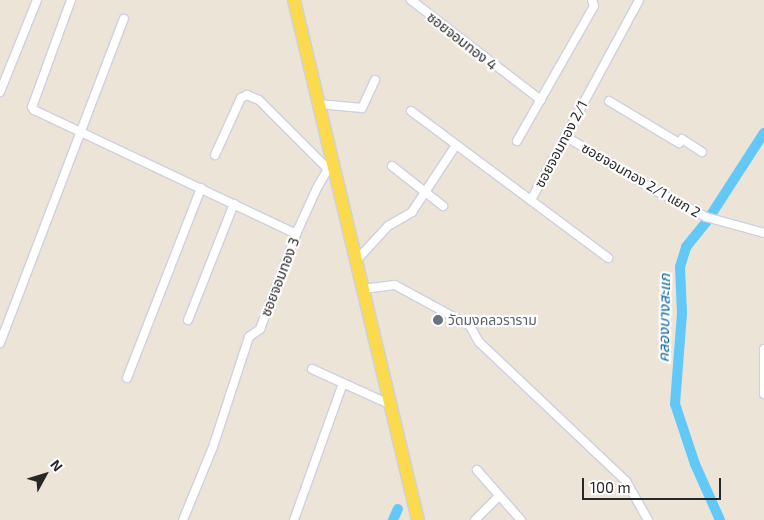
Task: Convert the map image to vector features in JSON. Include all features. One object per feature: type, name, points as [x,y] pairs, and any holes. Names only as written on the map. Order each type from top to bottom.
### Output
[{"type":"main road","points":[[294,0],[319,104],[330,165],[418,520]]},
{"type":"street","points":[[0,92],[37,0]]},
{"type":"street","points":[[71,0],[32,107],[34,110],[80,130],[296,234]]},
{"type":"street","name":"ซอยจอมทอง 4","points":[[411,0],[514,82],[541,100]]},
{"type":"street","points":[[517,140],[594,6],[592,0]]},
{"type":"street","name":"ซอยจอมทอง 2/1","points":[[411,110],[531,200],[639,0]]},
{"type":"street","points":[[0,343],[124,19]]},
{"type":"street","points":[[319,104],[362,108],[375,80]]},
{"type":"street","points":[[215,155],[241,98],[247,95],[259,100],[330,165]]},
{"type":"street","points":[[609,101],[702,152]]},
{"type":"street","name":"ซอยจอมทอง 2/1 แยก 2","points":[[565,136],[652,189],[706,217],[717,222],[764,234]]},
{"type":"street","points":[[355,262],[388,226],[412,212],[456,145]]},
{"type":"street","name":"ซอยจอมทอง 3","points":[[183,520],[221,420],[249,337],[260,329],[296,234],[330,165]]},
{"type":"street","points":[[392,166],[443,206]]},
{"type":"street","points":[[127,378],[201,188]]},
{"type":"street","points":[[531,200],[608,258]]},
{"type":"street","points":[[188,320],[234,204]]},
{"type":"street","points":[[362,289],[395,285],[470,326],[479,342],[626,481],[648,520]]},
{"type":"street","points":[[764,349],[764,394]]},
{"type":"street","points":[[312,369],[390,404]]},
{"type":"street","points":[[294,520],[343,383]]},
{"type":"street","points":[[477,470],[522,520]]},
{"type":"street","points":[[475,520],[499,496]]},
{"type":"waterway","name":"คลองบางสะแก","points":[[720,520],[695,464],[675,404],[682,313],[680,267],[686,247],[707,221],[764,133]]},
{"type":"waterway","points":[[393,520],[398,509]]},
{"type":"place","name":"วัดมงคลวราราม","points":[[438,320]]}]
